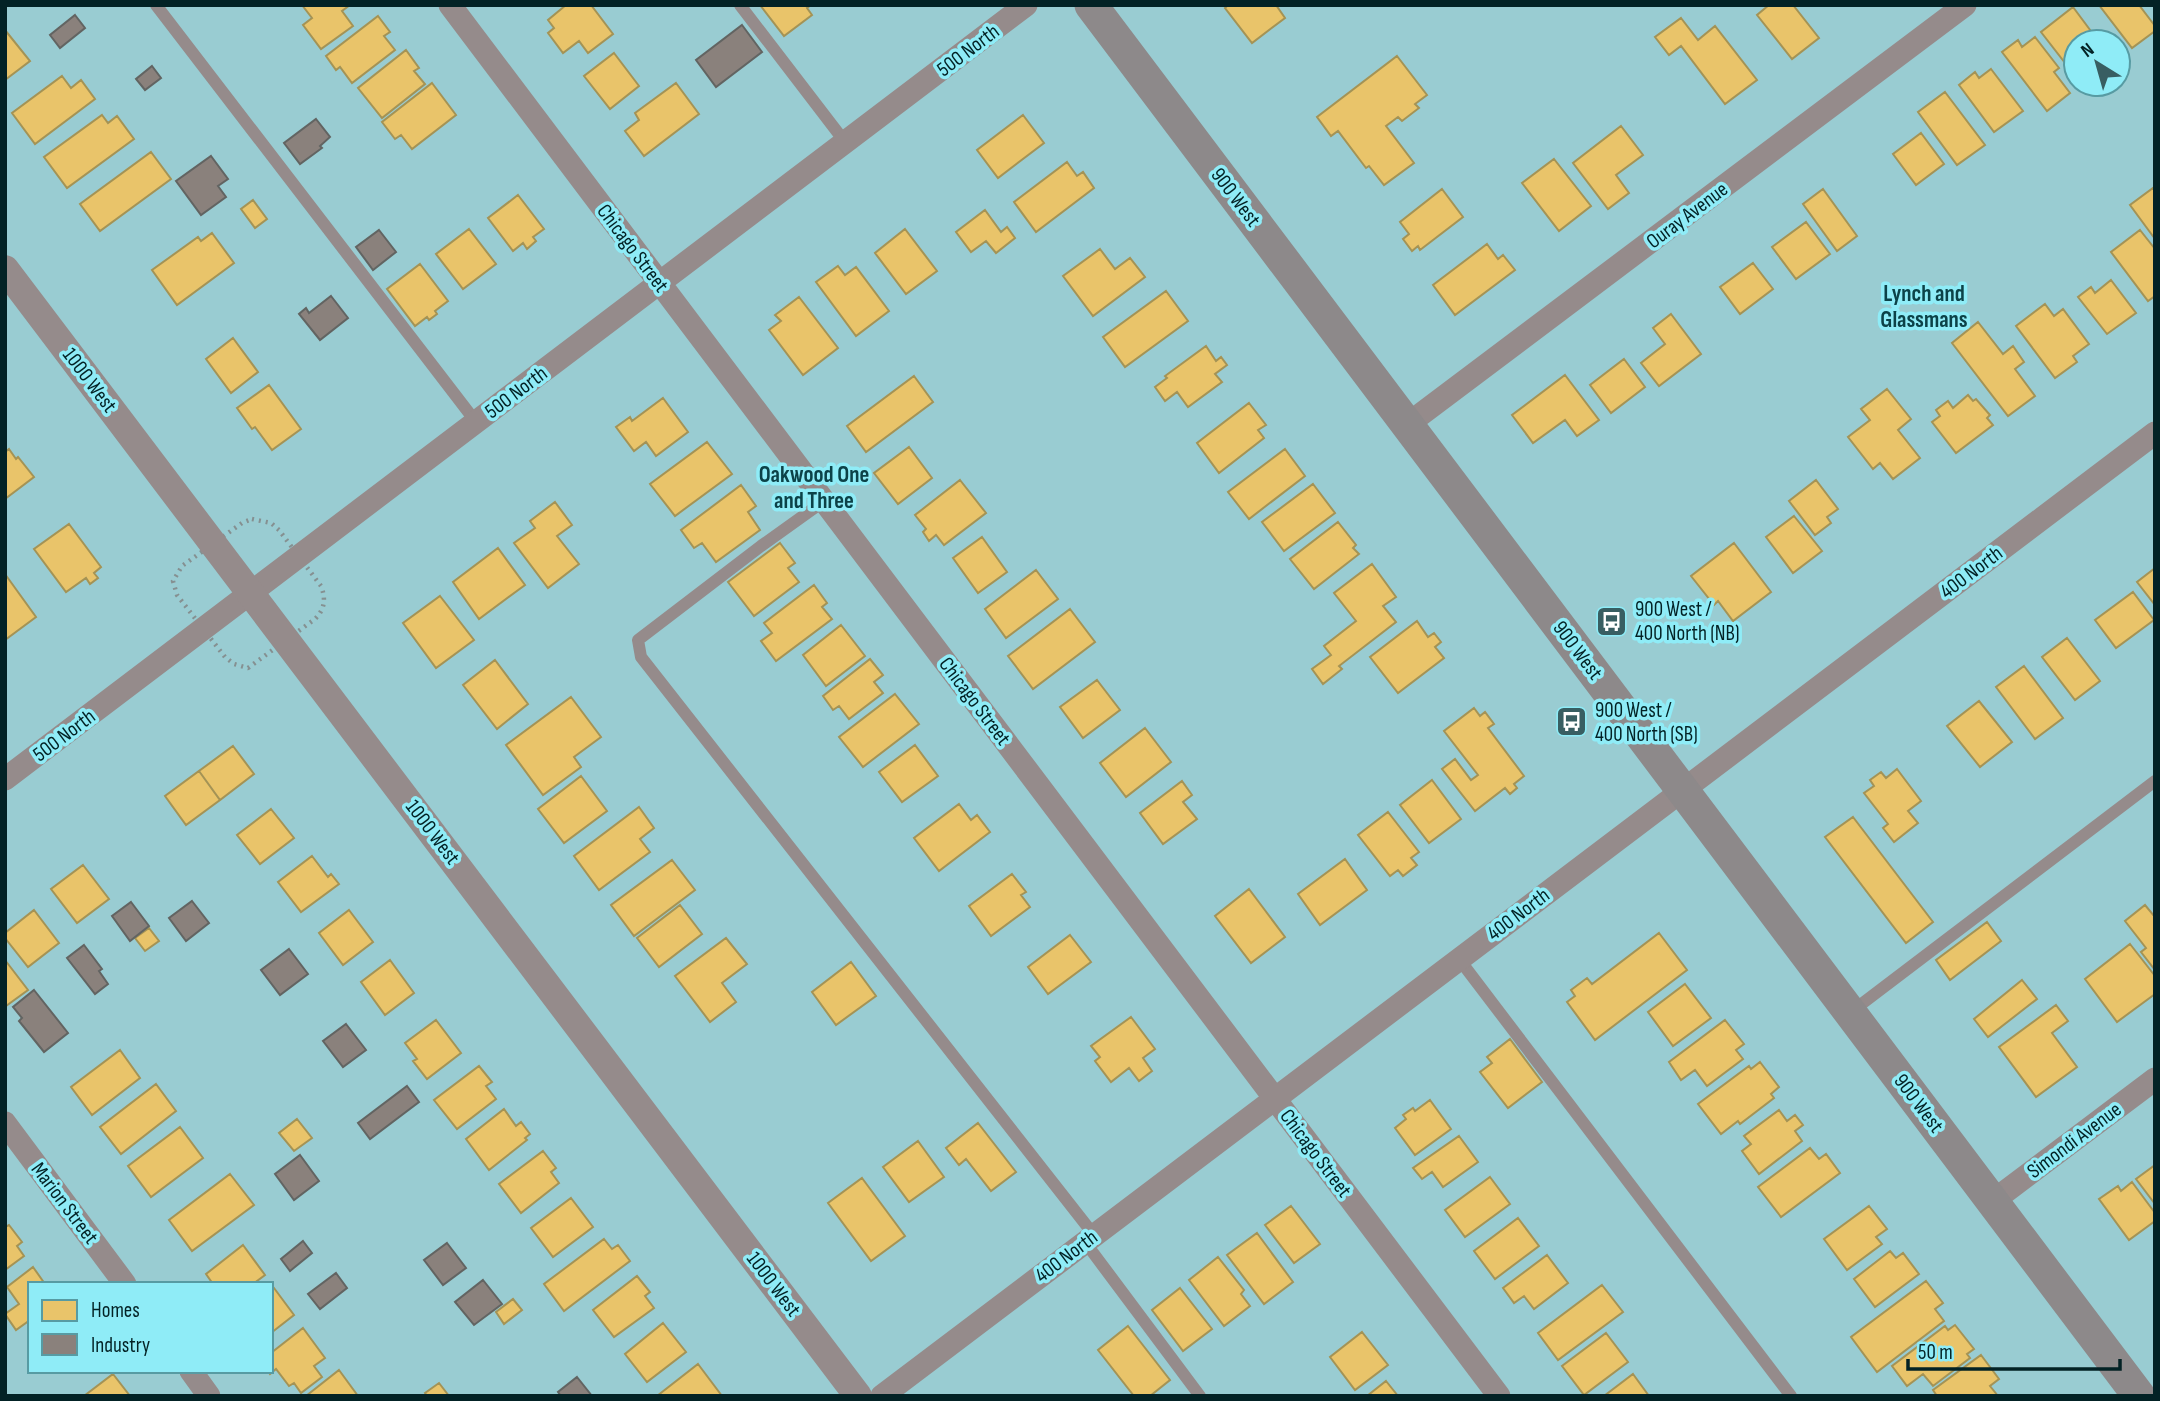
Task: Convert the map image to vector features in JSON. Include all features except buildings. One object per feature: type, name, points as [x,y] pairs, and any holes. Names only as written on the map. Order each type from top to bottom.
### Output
[{"type":"main road","name":"900 West","points":[[1091,5],[1850,1012],[2141,1393]]},
{"type":"street","name":"Chicago Street","points":[[450,5],[1499,1396]]},
{"type":"street","name":"500 North","points":[[5,779],[1026,5]]},
{"type":"street","name":"Ouray Avenue","points":[[1408,424],[1965,5]]},
{"type":"street","name":"1000 West","points":[[5,268],[858,1396]]},
{"type":"street","name":"400 North","points":[[882,1396],[2155,433]]},
{"type":"street","name":"Simondi Avenue","points":[[1993,1201],[2155,1079]]},
{"type":"street","name":"Marion Street","points":[[5,1123],[124,1282]]},
{"type":"street","points":[[192,1373],[209,1396]]},
{"type":"lane","points":[[156,5],[476,422]]},
{"type":"lane","points":[[740,5],[845,142]]},
{"type":"lane","points":[[824,501],[638,640],[642,657],[1089,1239],[1200,1396]]},
{"type":"lane","points":[[1850,1012],[2155,781]]},
{"type":"lane","points":[[1459,959],[1791,1396]]},
{"type":"place","name":"900 West / 400 North (NB)","points":[[1612,621]]},
{"type":"place","name":"900 West / 400 North (SB)","points":[[1572,722]]},
{"type":"district","name":"Lynch and Glassmans","points":[[1924,306]]},
{"type":"district","name":"Oakwood One and Three","points":[[814,487]]}]
